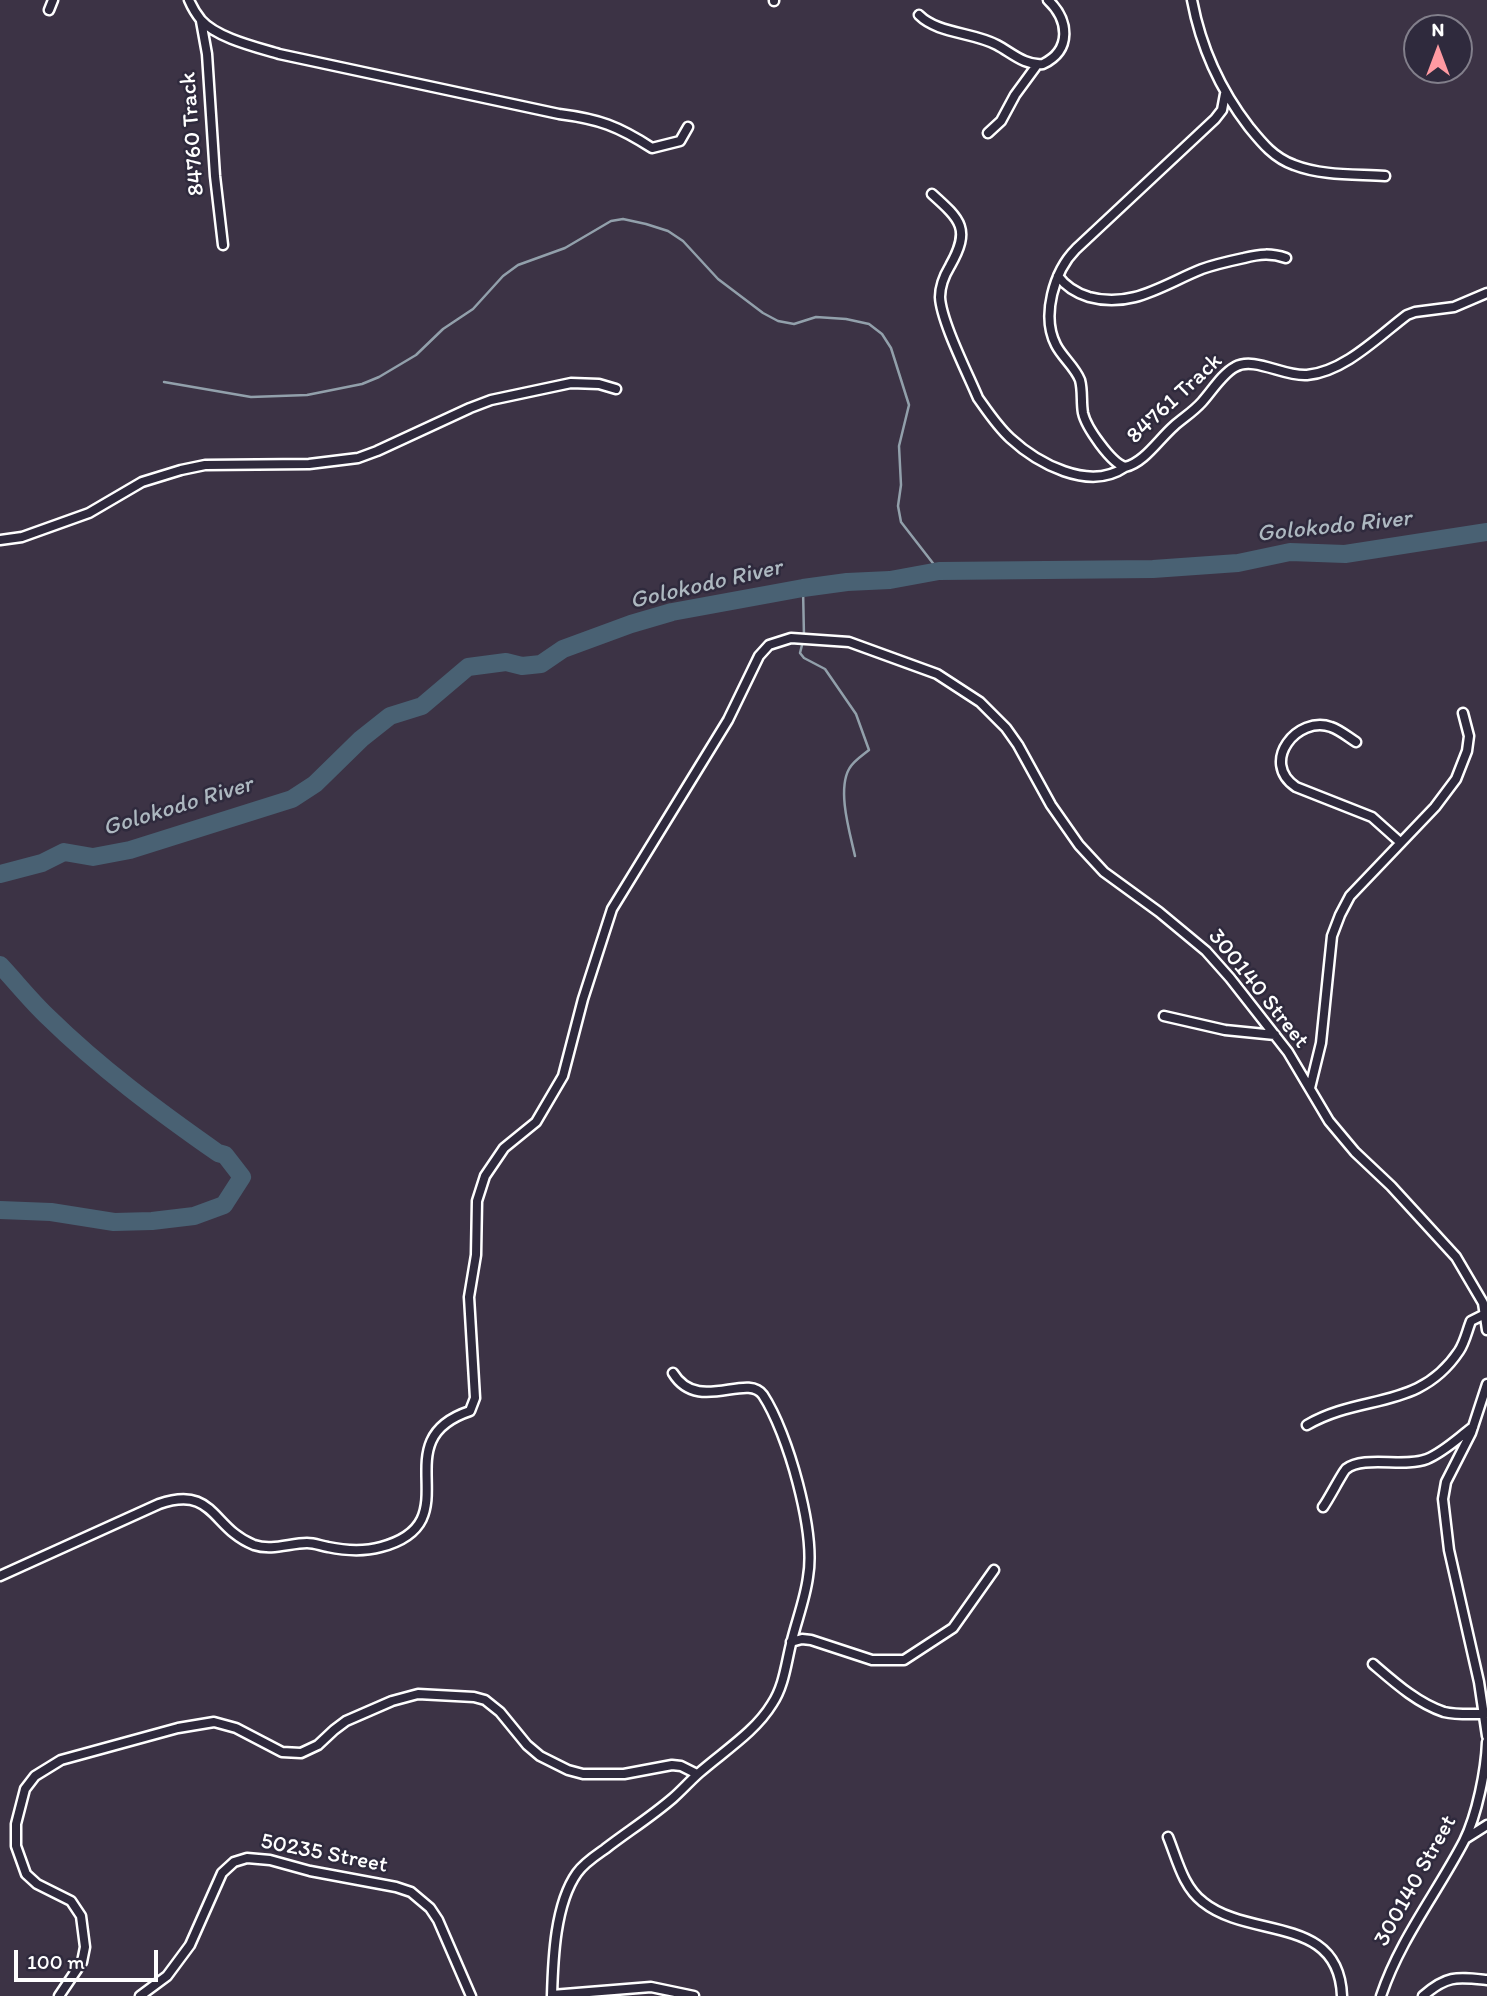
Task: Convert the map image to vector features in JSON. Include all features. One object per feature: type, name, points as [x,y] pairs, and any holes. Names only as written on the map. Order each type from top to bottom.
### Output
[{"type":"street","points":[[49,10],[54,0]]},
{"type":"street","points":[[189,0],[201,21],[237,40],[279,54],[559,114],[595,119],[620,129],[652,148],[680,141],[688,127]]},
{"type":"street","points":[[988,133],[1001,121],[1015,95],[1037,65],[1056,55],[1065,30],[1062,16],[1048,0]]},
{"type":"street","points":[[1192,0],[1196,26],[1208,60],[1225,94],[1261,142],[1283,161],[1311,170],[1385,176]]},
{"type":"street","points":[[919,15],[933,25],[979,37],[1037,65]]},
{"type":"street","name":"84760 Track","points":[[201,21],[207,54],[215,176],[223,245]]},
{"type":"street","name":"84761 Track","points":[[1225,94],[1223,106],[1215,120],[1076,249],[1058,276],[1050,313],[1053,337],[1079,379],[1083,414],[1087,424],[1114,462],[1125,467],[1137,462],[1175,425],[1191,414],[1236,365],[1255,363],[1298,376],[1322,372],[1344,361],[1407,315],[1454,307],[1487,293]]},
{"type":"street","points":[[932,194],[959,220],[962,229],[959,250],[945,275],[940,288],[940,299],[944,316],[973,387],[986,410],[1011,439],[1028,452],[1072,474],[1098,477],[1116,473],[1125,467]]},
{"type":"street","points":[[1058,276],[1068,287],[1083,295],[1116,301],[1149,294],[1203,269],[1229,261],[1266,253],[1286,258]]},
{"type":"street","points":[[0,540],[22,537],[89,513],[142,482],[181,470],[215,464],[309,464],[358,458],[492,400],[571,383],[616,388]]},
{"type":"street","name":"300140 Street","points":[[0,1576],[159,1504],[183,1497],[200,1503],[239,1537],[263,1547],[306,1543],[342,1550],[368,1550],[384,1546],[414,1532],[420,1526],[426,1512],[429,1447],[444,1422],[470,1411],[475,1398],[469,1297],[476,1255],[475,1219],[480,1190],[497,1157],[536,1122],[563,1076],[583,999],[612,909],[728,720],[752,667],[769,645],[791,638],[849,642],[937,674],[980,702],[1006,728],[1018,745],[1051,805],[1079,845],[1119,885],[1194,940],[1230,978],[1275,1035],[1329,1121],[1355,1152],[1391,1186],[1456,1257],[1483,1303],[1487,1330]]},
{"type":"street","points":[[1310,1088],[1321,1043],[1332,936],[1339,915],[1350,896],[1435,807],[1455,779],[1467,751],[1469,736],[1463,713]]},
{"type":"street","points":[[1356,741],[1331,727],[1303,729],[1283,749],[1279,761],[1288,782],[1372,817],[1400,842]]},
{"type":"street","points":[[1164,1016],[1225,1030],[1275,1035]]},
{"type":"street","points":[[1307,1425],[1327,1413],[1386,1401],[1414,1392],[1446,1367],[1466,1338],[1471,1321],[1486,1313]]},
{"type":"street","points":[[673,1373],[682,1386],[691,1390],[751,1388],[761,1392],[773,1414],[794,1471],[809,1545],[808,1576],[781,1686],[770,1708],[670,1800],[589,1861],[575,1876],[562,1907],[552,1996],[651,1987],[694,1996]]},
{"type":"street","name":"300140 Street","points":[[1381,1996],[1392,1965],[1405,1940],[1465,1839],[1487,1753],[1484,1714],[1449,1550],[1443,1499],[1446,1482],[1473,1427],[1487,1384]]},
{"type":"street","points":[[1323,1507],[1338,1485],[1341,1474],[1348,1467],[1426,1459],[1473,1427]]},
{"type":"street","points":[[791,1642],[811,1640],[872,1660],[904,1660],[953,1628],[994,1570]]},
{"type":"street","points":[[1373,1664],[1409,1693],[1444,1712],[1484,1714]]},
{"type":"street","points":[[59,1996],[82,1962],[85,1947],[82,1916],[71,1900],[37,1884],[26,1874],[16,1846],[16,1824],[25,1789],[41,1772],[61,1760],[178,1728],[214,1722],[236,1728],[282,1752],[301,1753],[318,1745],[346,1721],[392,1700],[418,1694],[485,1700],[500,1712],[527,1745],[540,1756],[568,1770],[583,1774],[624,1774],[672,1765],[681,1766],[697,1774]]},
{"type":"street","points":[[1465,1839],[1487,1825]]},
{"type":"street","points":[[1168,1837],[1186,1882],[1204,1903],[1247,1924],[1293,1933],[1319,1945],[1336,1966],[1342,1996]]},
{"type":"street","name":"50235 Street","points":[[139,1996],[167,1976],[190,1945],[222,1873],[234,1861],[247,1858],[270,1860],[411,1892],[430,1908],[438,1920],[471,1996]]},
{"type":"street","points":[[1423,1996],[1449,1978],[1487,1980]]},
{"type":"waterway","points":[[164,382],[251,397],[307,395],[362,384],[416,355],[443,329],[473,309],[503,276],[518,265],[565,248],[611,221],[623,219],[646,224],[668,231],[683,241],[718,279],[778,321],[794,324],[816,317],[846,319],[869,324],[882,334],[891,348],[909,405],[899,446],[901,485],[898,506],[901,522],[939,571]]},
{"type":"waterway","name":"Golokodo River","points":[[0,874],[42,863],[64,852],[93,857],[130,850],[292,799],[315,784],[361,739],[390,716],[422,706],[468,667],[506,662],[522,666],[541,664],[563,649],[672,612],[803,588],[890,580],[939,571],[1153,569],[1238,563],[1290,552],[1345,554],[1487,532]]},
{"type":"waterway","points":[[803,588],[804,637]]},
{"type":"waterway","points":[[803,641],[800,653],[825,669],[856,714],[869,750],[851,766],[844,789],[855,856]]},
{"type":"waterway","name":"Golokodo River","points":[[0,965],[42,1011],[88,1054],[173,1121],[218,1153],[225,1155],[242,1177],[224,1205],[194,1216],[114,1222],[51,1212],[0,1210]]}]
